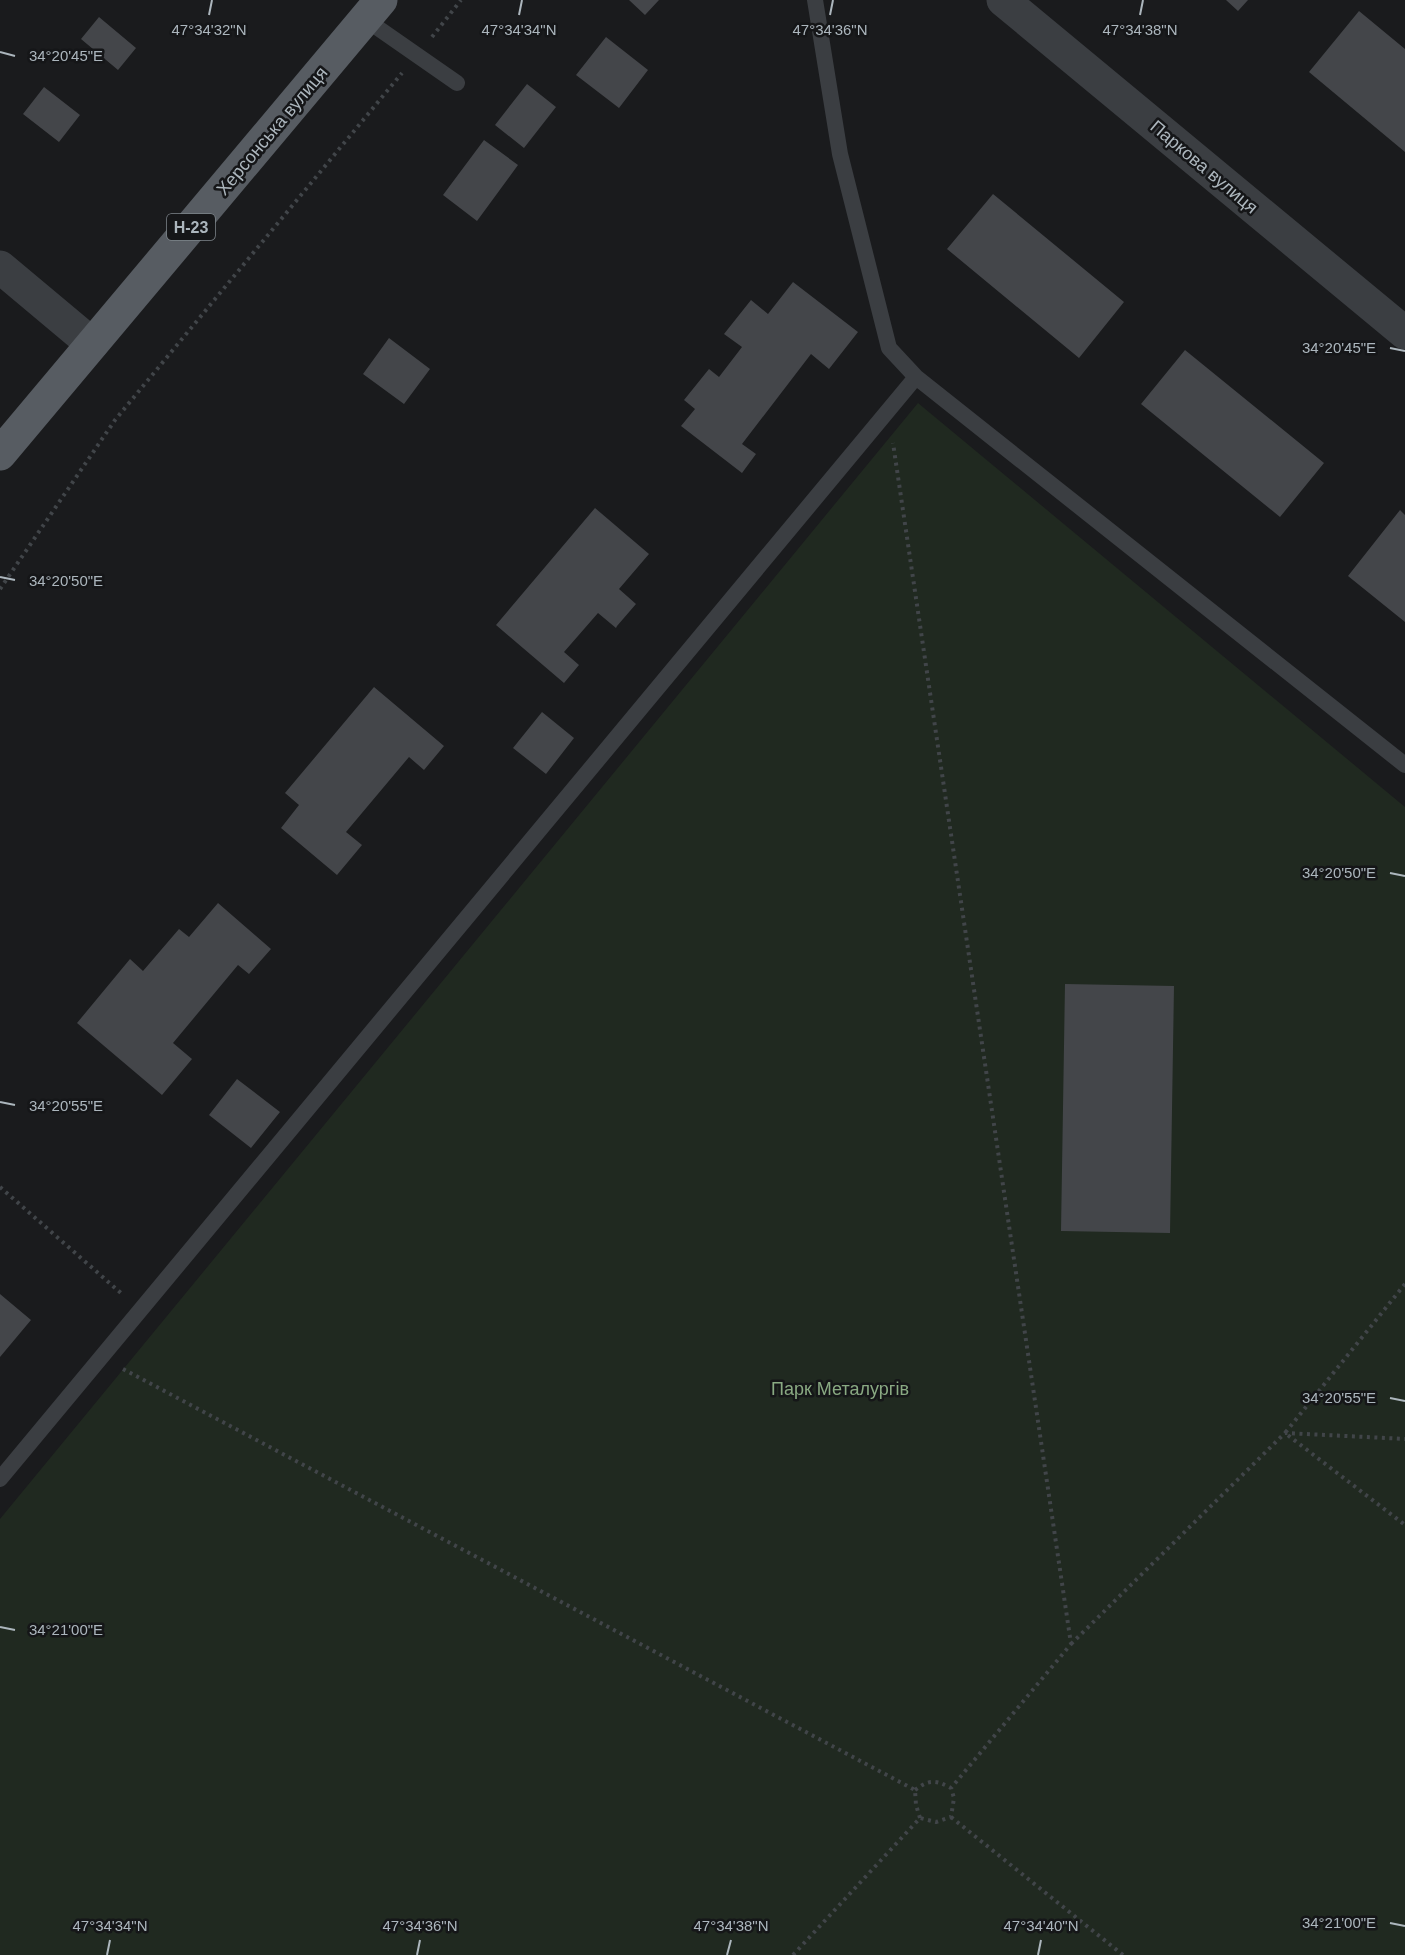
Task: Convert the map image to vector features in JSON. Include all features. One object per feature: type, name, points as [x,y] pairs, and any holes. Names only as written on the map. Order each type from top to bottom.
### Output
[{"type":"main road","name":"Херсонська вулиця","points":[[0,454],[373,10]]},
{"type":"street","name":"Паркова вулиця","points":[[1003,0],[1405,333]]},
{"type":"street","points":[[0,267],[92,344]]},
{"type":"lane","points":[[815,0],[840,154],[889,348],[916,377],[1405,765]]},
{"type":"lane","points":[[373,10],[417,55],[457,83]]},
{"type":"lane","points":[[0,1479],[916,377]]},
{"type":"path","points":[[0,589],[115,420],[461,0]]},
{"type":"path","points":[[888,410],[1071,1644]]},
{"type":"path","points":[[0,1187],[141,1310]]},
{"type":"path","points":[[951,1788],[1071,1644],[1285,1433],[1405,1284]]},
{"type":"path","points":[[102,1357],[915,1790]]},
{"type":"path","points":[[1285,1433],[1405,1439]]},
{"type":"path","points":[[1285,1433],[1405,1525]]},
{"type":"path","points":[[915,1790],[926,1782],[938,1781],[951,1788],[954,1798],[951,1817]]},
{"type":"path","points":[[915,1790],[915,1805],[920,1818]]},
{"type":"path","points":[[920,1818],[936,1822],[951,1817]]},
{"type":"path","points":[[951,1817],[1123,1955]]},
{"type":"path","points":[[793,1955],[920,1818]]},
{"type":"green space","name":"Парк Металургів","points":[[918,403],[1405,807],[1405,1955],[0,1955],[0,1519]]},
{"type":"building","points":[[629,0],[659,0],[645,15]]},
{"type":"building","points":[[1226,0],[1248,0],[1238,11]]},
{"type":"building","points":[[1359,11],[1405,49],[1405,152],[1309,72]]},
{"type":"building","points":[[99,17],[136,48],[118,70],[81,39]]},
{"type":"building","points":[[606,37],[648,70],[619,108],[576,75]]},
{"type":"building","points":[[527,84],[556,107],[524,148],[495,125]]},
{"type":"building","points":[[44,87],[80,115],[59,142],[23,114]]},
{"type":"building","points":[[484,140],[518,165],[477,221],[443,195]]},
{"type":"building","points":[[993,194],[1124,302],[1079,358],[947,249]]},
{"type":"building","points":[[793,282],[858,332],[829,369],[811,354],[742,444],[756,454],[742,473],[681,426],[695,409],[684,400],[709,369],[719,377],[742,347],[724,334],[751,300],[768,314]]},
{"type":"building","points":[[389,338],[430,369],[404,404],[363,374]]},
{"type":"building","points":[[1185,350],[1324,463],[1280,517],[1141,404]]},
{"type":"building","points":[[595,508],[649,554],[619,589],[636,604],[616,628],[598,613],[564,652],[579,665],[564,683],[496,625]]},
{"type":"building","points":[[1400,510],[1405,515],[1405,622],[1348,576]]},
{"type":"building","points":[[374,687],[444,746],[424,770],[409,757],[346,832],[362,845],[337,875],[281,828],[299,805],[285,793]]},
{"type":"building","points":[[542,712],[574,738],[546,774],[513,748]]},
{"type":"building","points":[[218,903],[271,949],[249,974],[238,965],[173,1043],[192,1059],[162,1095],[77,1023],[130,959],[143,971],[179,929],[189,937]]},
{"type":"building","points":[[1065,984],[1174,986],[1170,1233],[1061,1231]]},
{"type":"building","points":[[237,1079],[280,1112],[251,1148],[209,1115]]},
{"type":"building","points":[[0,1294],[31,1320],[0,1357]]}]
